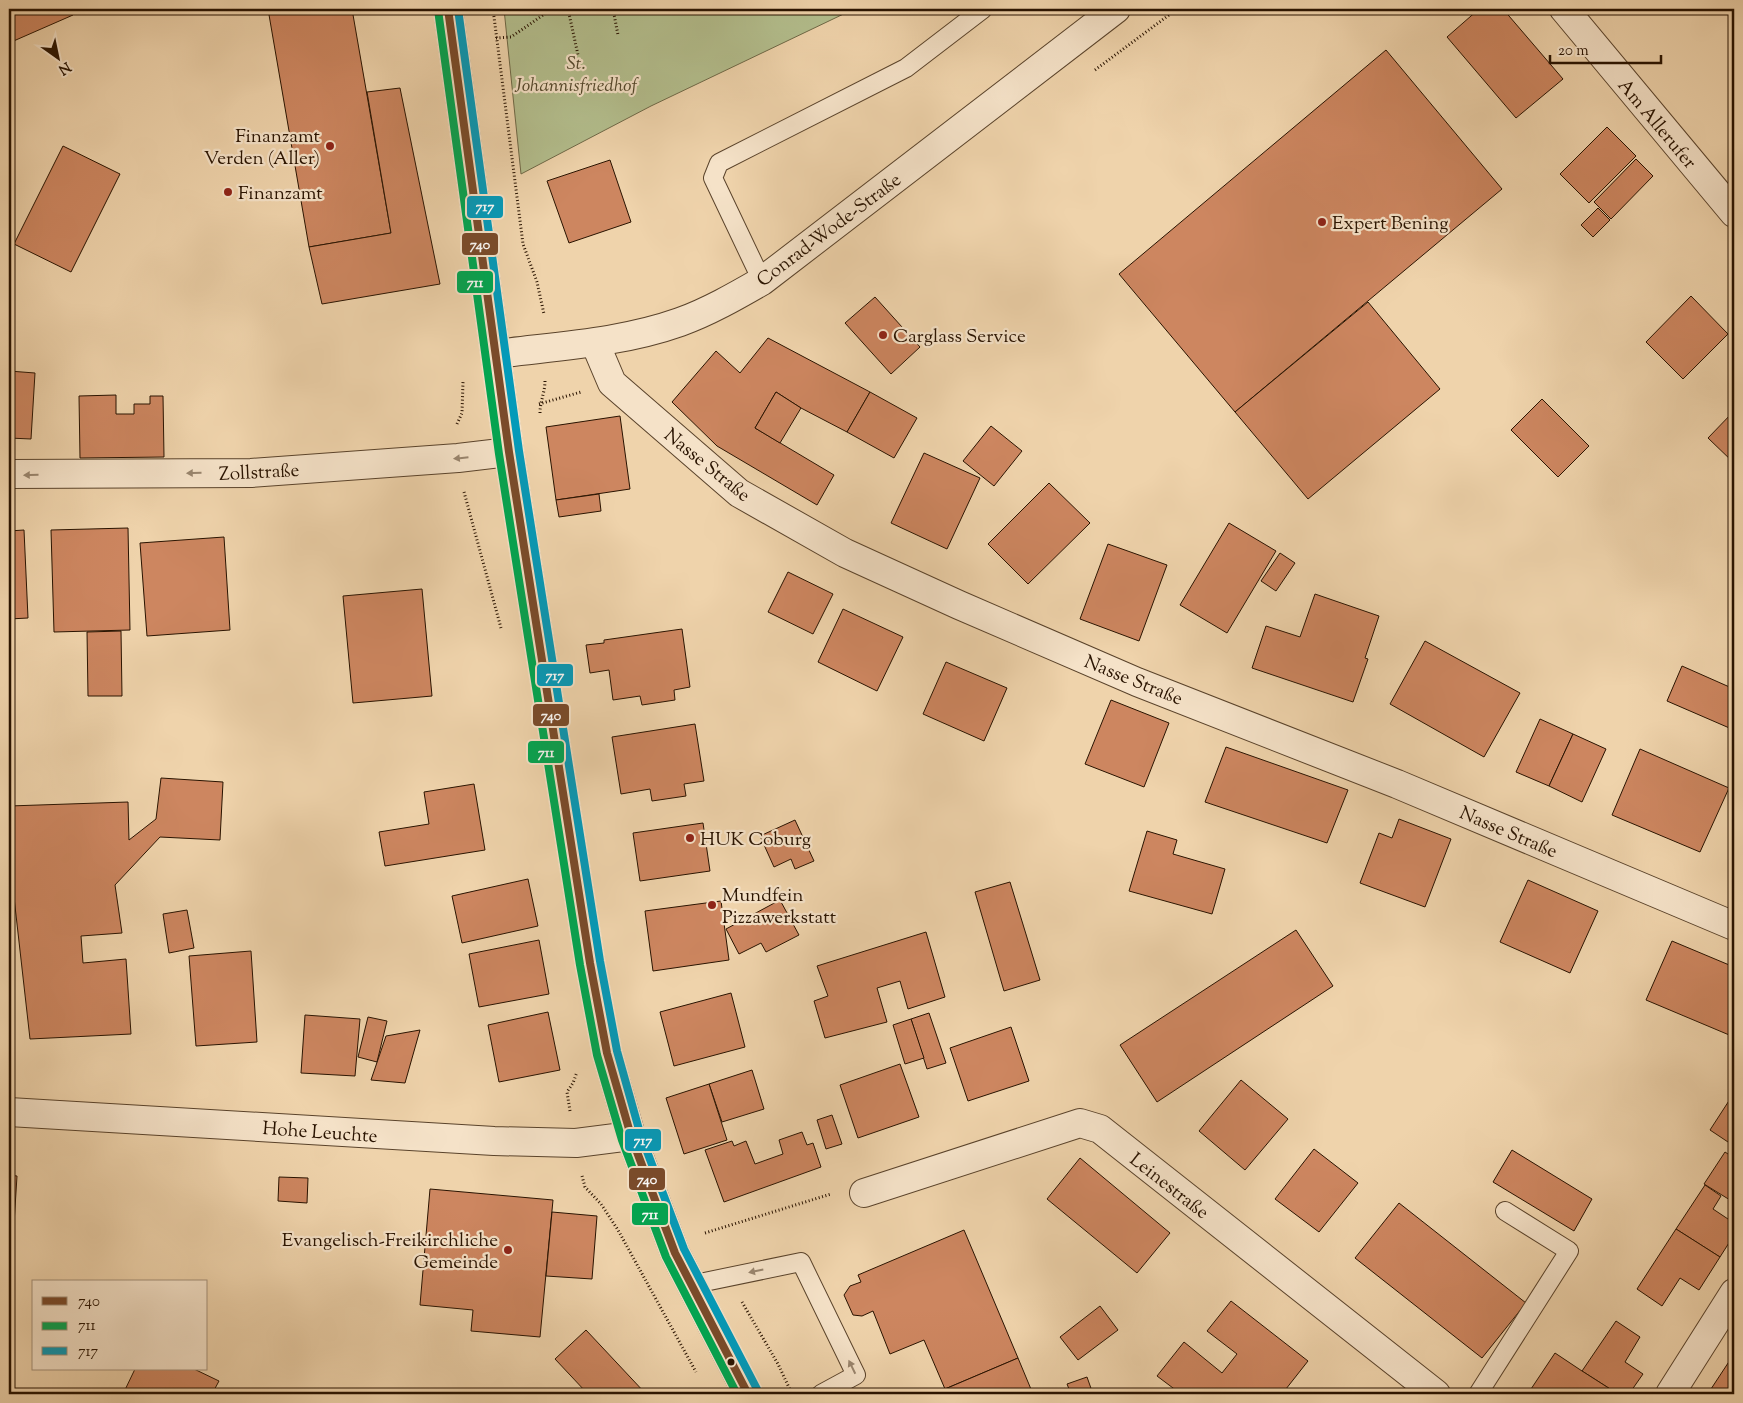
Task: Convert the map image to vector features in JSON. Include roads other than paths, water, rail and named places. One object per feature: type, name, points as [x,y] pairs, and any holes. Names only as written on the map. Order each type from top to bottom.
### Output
[{"type":"main road","points":[[448,9],[509,452],[590,963],[607,1053],[631,1136],[675,1253],[748,1394]]},
{"type":"street","name":"Conrad-Wode-Straße","points":[[496,354],[595,343],[634,336],[681,322],[732,298],[762,281],[1116,9]]},
{"type":"street","name":"Am Allerufer","points":[[1564,9],[1734,213]]},
{"type":"street","name":"Nasse Straße","points":[[595,343],[612,383],[739,493],[845,553],[958,605],[1137,682],[1397,784],[1734,926]]},
{"type":"street","name":"Zollstraße","points":[[9,474],[251,473],[458,458],[509,452]]},
{"type":"street","name":"Hohe Leuchte","points":[[9,1112],[494,1141],[576,1143],[631,1136]]},
{"type":"street","name":"Leinestraße","points":[[864,1193],[1080,1123],[1100,1130],[1436,1394]]},
{"type":"street","points":[[1670,1394],[1734,1293]]},
{"type":"lane","points":[[762,281],[713,178],[719,163],[906,68],[984,9]]},
{"type":"lane","points":[[1478,1394],[1569,1251],[1505,1211]]},
{"type":"lane","points":[[690,1285],[801,1262],[856,1375],[821,1394]]},
{"type":"place","name":"Finanzamt Verden (Aller)","points":[[330,146]]},
{"type":"place","name":"Finanzamt","points":[[228,192]]},
{"type":"place","name":"Expert Bening","points":[[1322,222]]},
{"type":"place","name":"Carglass Service","points":[[883,335]]},
{"type":"place","name":"HUK Coburg","points":[[690,838]]},
{"type":"place","name":"Mundfein Pizzawerkstatt","points":[[712,905]]},
{"type":"place","name":"Evangelisch-Freikirchliche Gemeinde","points":[[508,1250]]},
{"type":"park label","name":"St. Johannisfriedhof","points":[[576,73]]}]
